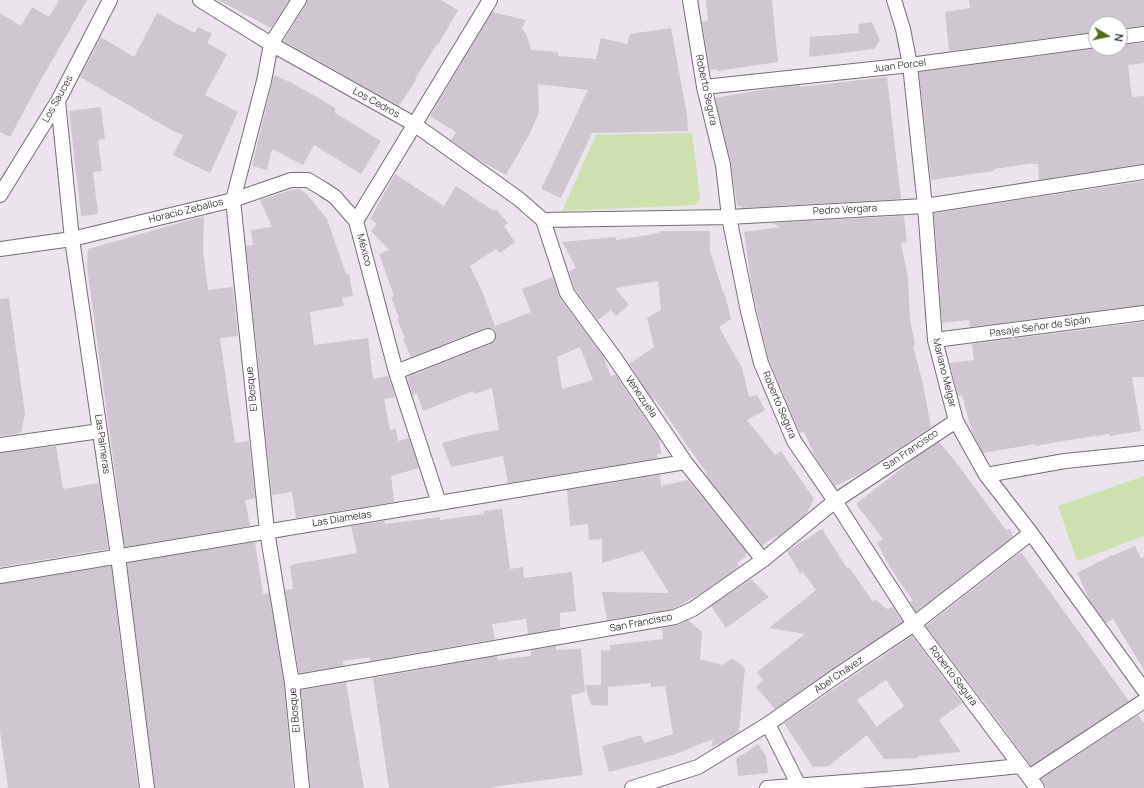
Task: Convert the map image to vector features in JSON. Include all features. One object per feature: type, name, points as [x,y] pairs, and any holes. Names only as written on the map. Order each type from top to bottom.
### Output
[{"type":"street","name":"Los Sauces","points":[[0,195],[58,101],[110,0]]},
{"type":"street","name":"Los Cedros","points":[[200,0],[271,44],[414,124],[519,199],[543,220]]},
{"type":"street","name":"El Bosque","points":[[299,0],[271,44],[264,81],[233,200],[267,531],[292,683],[302,788]]},
{"type":"street","name":"México","points":[[438,503],[396,372],[356,221],[490,0]]},
{"type":"street","name":"Roberto Segura","points":[[690,0],[704,87],[723,165],[729,217],[748,311],[761,362],[794,441],[835,501],[914,624],[1033,783]]},
{"type":"street","name":"Mariano Melgar","points":[[894,0],[904,29],[910,65],[925,206],[935,340],[956,421],[986,474],[1031,533],[1144,690]]},
{"type":"street","points":[[1128,36],[1144,34]]},
{"type":"street","name":"Juan Porcel","points":[[704,87],[910,65],[1088,41]]},
{"type":"street","name":"Las Palmeras","points":[[58,101],[72,238],[118,556],[147,788]]},
{"type":"street","name":"Pedro Vergara","points":[[543,220],[729,217],[925,206],[1144,172]]},
{"type":"street","name":"Horacio Zeballos","points":[[0,249],[72,238],[233,200],[291,180],[308,180],[335,197],[356,221]]},
{"type":"street","name":"Venezuela","points":[[543,220],[567,293],[614,357],[685,462],[763,560]]},
{"type":"street","name":"Pasaje Señor de Sipán","points":[[935,340],[1144,313]]},
{"type":"street","points":[[396,372],[488,336]]},
{"type":"street","name":"San Francisco","points":[[292,683],[675,617],[693,609],[763,560],[835,501],[956,421]]},
{"type":"street","points":[[0,445],[100,431]]},
{"type":"street","points":[[986,474],[1065,461],[1144,453]]},
{"type":"street","name":"Las Diamelas","points":[[0,576],[685,462]]},
{"type":"street","name":"Abel Chávez","points":[[632,788],[698,767],[768,724],[914,624],[1031,533]]},
{"type":"street","points":[[1033,783],[1144,701]]},
{"type":"street","points":[[768,724],[799,786]]},
{"type":"street","points":[[767,788],[911,783],[1020,766]]},
{"type":"green space","points":[[692,133],[700,198],[695,205],[562,211],[596,135]]},
{"type":"green space","points":[[1144,476],[1144,536],[1077,561],[1058,506]]},
{"type":"building","points":[[59,0],[87,0],[10,137],[0,132],[0,13],[21,26],[32,7],[49,17]]},
{"type":"building","points":[[218,0],[289,0],[271,28]]},
{"type":"building","points":[[307,0],[441,0],[458,10],[438,45],[437,44],[399,106],[283,41],[306,5]]},
{"type":"building","points":[[706,0],[772,0],[778,62],[717,71],[717,69],[710,70],[702,22],[708,21]]},
{"type":"building","points":[[969,0],[1144,0],[1144,26],[1128,27],[1128,16],[1088,16],[1088,33],[949,51],[945,12],[970,8]]},
{"type":"building","points":[[492,12],[526,20],[522,28],[527,36],[531,50],[558,52],[558,56],[596,59],[601,38],[627,44],[630,34],[671,28],[687,115],[688,131],[592,133],[561,198],[541,189],[588,90],[538,84],[539,113],[529,135],[506,175],[477,159],[451,140],[456,132],[430,116]]},
{"type":"building","points":[[157,13],[195,33],[198,27],[212,34],[207,43],[227,54],[205,95],[238,112],[210,173],[173,155],[183,135],[173,131],[80,77],[101,37],[134,57]]},
{"type":"building","points":[[872,22],[880,40],[874,49],[809,57],[810,37],[859,33],[858,24]]},
{"type":"building","points":[[1144,43],[1144,63],[1128,65],[1132,97],[1144,96],[1144,164],[1039,180],[1038,164],[1033,163],[994,169],[994,171],[931,180],[919,72],[1088,49],[1088,56],[1128,56],[1128,44]]},
{"type":"building","points":[[274,75],[292,83],[335,108],[335,113],[381,141],[361,174],[314,145],[303,165],[272,149],[267,170],[252,166]]},
{"type":"building","points":[[887,77],[901,199],[743,208],[737,205],[731,163],[715,98],[767,89],[800,85],[800,87]]},
{"type":"building","points":[[101,107],[105,139],[98,140],[102,171],[93,172],[98,214],[81,216],[69,111]]},
{"type":"building","points":[[395,174],[444,206],[456,186],[494,211],[496,209],[508,223],[504,226],[515,242],[500,253],[496,249],[470,266],[482,291],[495,326],[531,312],[522,289],[553,277],[560,298],[603,356],[611,377],[615,374],[659,439],[661,454],[657,454],[658,458],[508,483],[503,456],[451,467],[442,443],[475,434],[499,430],[492,388],[475,394],[473,391],[423,411],[417,394],[412,395],[407,377],[491,344],[495,341],[496,333],[493,329],[485,328],[411,357],[403,339],[405,338],[397,319],[399,318],[391,297],[394,296],[379,254],[389,250],[371,231],[377,224],[370,219]],"holes":[[[580,347],[593,380],[562,389],[557,357]]]},
{"type":"building","points":[[1144,181],[1144,305],[970,327],[969,320],[942,323],[934,213]]},
{"type":"building","points":[[299,189],[307,194],[327,219],[346,274],[349,274],[353,296],[342,298],[344,306],[310,312],[314,345],[368,338],[373,379],[388,376],[395,397],[384,399],[390,430],[396,429],[398,441],[409,438],[419,468],[391,476],[394,502],[296,518],[292,492],[272,495],[246,246],[253,245],[251,230],[272,227],[260,200],[291,190]]},
{"type":"building","points":[[204,216],[203,251],[208,290],[233,287],[238,336],[220,338],[235,443],[249,441],[255,498],[245,500],[250,526],[125,547],[87,267],[88,249]]},
{"type":"building","points":[[904,216],[907,242],[901,243],[908,278],[910,319],[915,345],[913,346],[922,380],[931,427],[860,474],[835,486],[816,458],[804,432],[800,433],[769,360],[752,289],[744,232],[780,227],[772,223]]},
{"type":"building","points":[[660,231],[710,231],[710,251],[723,292],[724,291],[731,319],[719,327],[742,368],[749,397],[757,395],[765,410],[747,420],[775,455],[781,451],[814,499],[806,514],[778,537],[777,536],[762,545],[706,475],[708,475],[654,398],[654,402],[629,364],[654,347],[647,318],[661,310],[658,281],[615,288],[629,305],[616,316],[611,310],[598,320],[575,289],[569,271],[576,268],[562,242],[616,237],[616,240],[660,233]]},
{"type":"building","points":[[9,298],[25,414],[21,433],[0,436],[0,299]]},
{"type":"building","points":[[1144,322],[1144,377],[1132,377],[1141,431],[1110,436],[1109,434],[1035,446],[1035,444],[983,453],[972,432],[962,395],[958,396],[950,363],[974,360],[972,344]]},
{"type":"building","points":[[939,442],[955,461],[1006,530],[1010,529],[1013,537],[916,612],[910,602],[913,601],[891,569],[877,543],[883,539],[856,504],[916,457]]},
{"type":"building","points":[[56,446],[63,489],[99,483],[108,549],[0,567],[0,453]]},
{"type":"building","points":[[660,475],[661,486],[688,480],[747,553],[745,554],[747,556],[737,563],[740,566],[702,593],[673,609],[607,620],[602,592],[669,593],[643,551],[602,563],[602,539],[589,540],[588,524],[570,526],[567,490]]},
{"type":"building","points":[[502,509],[510,569],[523,567],[524,578],[572,572],[576,611],[560,613],[560,628],[528,634],[526,619],[492,624],[495,639],[370,661],[370,657],[343,661],[343,666],[299,673],[285,590],[293,589],[290,565],[357,553],[351,526],[384,521],[385,524],[440,517],[440,520],[484,514],[484,511]]},
{"type":"building","points":[[822,529],[847,568],[849,567],[873,602],[876,600],[887,609],[893,607],[902,622],[775,709],[756,687],[763,680],[757,672],[805,634],[769,628],[816,590],[803,572],[800,574],[787,551]]},
{"type":"building","points":[[255,542],[263,594],[269,593],[284,684],[293,788],[155,788],[127,563]]},
{"type":"building","points":[[1135,546],[1141,558],[1144,557],[1144,670],[1113,619],[1106,623],[1089,599],[1077,573],[1112,555]]},
{"type":"building","points":[[1021,552],[1129,701],[1031,766],[926,626]]},
{"type":"building","points":[[111,566],[138,788],[8,788],[0,731],[0,584]]},
{"type":"building","points":[[751,579],[769,597],[726,628],[711,606]]},
{"type":"building","points":[[688,620],[702,632],[700,659],[723,665],[732,658],[745,668],[739,732],[720,744],[711,747],[713,739],[673,755],[609,772],[602,746],[641,735],[644,743],[673,734],[665,686],[651,687],[651,683],[608,687],[608,706],[591,705],[585,685],[601,685],[601,650],[610,651],[610,645],[663,639],[662,628],[677,625]]},
{"type":"building","points":[[912,636],[962,703],[939,720],[961,752],[917,756],[919,758],[884,759],[867,735],[829,766],[813,767],[784,723]],"holes":[[[886,680],[904,706],[877,727],[857,700]]]},
{"type":"building","points":[[556,646],[556,650],[581,649],[585,692],[571,695],[583,775],[492,788],[389,788],[373,678],[497,656],[498,660],[531,656],[531,650]]},
{"type":"building","points":[[346,682],[364,788],[310,788],[301,690]]},
{"type":"building","points":[[1138,715],[1144,723],[1144,788],[1046,788],[1041,779]]},
{"type":"building","points":[[758,744],[766,756],[768,773],[738,776],[736,759]]}]
